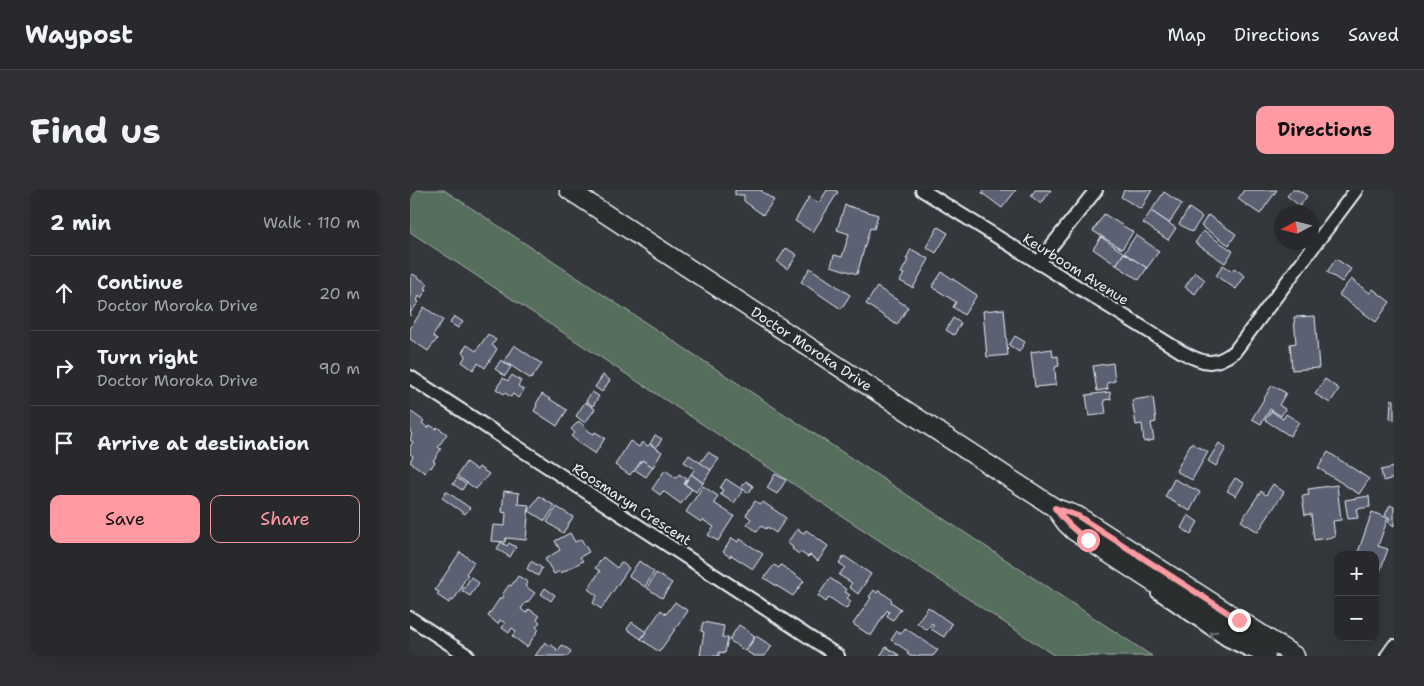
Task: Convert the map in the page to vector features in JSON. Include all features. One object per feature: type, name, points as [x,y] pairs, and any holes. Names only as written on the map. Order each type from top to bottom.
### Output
[{"type":"main road","name":"Doctor Moroka Drive","points":[[570,190],[1055,508],[1078,516],[1296,656]]},
{"type":"main road","name":"Doctor Moroka Drive","points":[[1055,508],[1074,531],[1266,656]]},
{"type":"street","name":"Keurboom Avenue","points":[[922,190],[1182,352],[1196,360],[1208,363],[1226,358],[1234,351],[1356,190]]},
{"type":"street","points":[[1038,263],[1096,190]]},
{"type":"street","name":"Roosmaryn Crescent","points":[[410,376],[838,656]]},
{"type":"street","points":[[410,618],[468,656]]},
{"type":"street","points":[[1387,656],[1394,646]]},
{"type":"lane","points":[[1106,552],[1121,567],[1165,601],[1225,642],[1256,656]]},
{"type":"green space","points":[[410,190],[444,190],[1152,656],[1055,656],[410,232]]},
{"type":"building","points":[[735,190],[762,190],[762,192],[774,200],[763,215],[744,201],[744,195],[735,195]]},
{"type":"building","points":[[827,190],[838,192],[813,232],[795,221],[809,197],[819,203]]},
{"type":"building","points":[[984,190],[1016,190],[1002,208],[982,193]]},
{"type":"building","points":[[1035,190],[1051,190],[1041,204],[1031,196]]},
{"type":"building","points":[[1124,190],[1152,190],[1141,209],[1121,197]]},
{"type":"building","points":[[1244,190],[1277,190],[1260,214],[1238,199]]},
{"type":"building","points":[[1292,190],[1298,190],[1307,196],[1299,205],[1287,196]]},
{"type":"building","points":[[1164,192],[1182,204],[1169,223],[1151,211]]},
{"type":"building","points":[[845,205],[878,215],[874,229],[870,228],[857,274],[831,266],[834,255],[842,257],[849,234],[837,230]]},
{"type":"building","points":[[1189,208],[1202,217],[1192,232],[1179,224]]},
{"type":"building","points":[[1151,211],[1176,228],[1168,240],[1143,223]]},
{"type":"building","points":[[1104,214],[1133,232],[1122,249],[1093,231]]},
{"type":"building","points":[[1208,215],[1236,234],[1229,245],[1201,226]]},
{"type":"building","points":[[938,227],[948,233],[936,253],[926,247]]},
{"type":"building","points":[[1203,231],[1233,251],[1225,263],[1195,243]]},
{"type":"building","points":[[1136,235],[1159,251],[1147,268],[1124,253]]},
{"type":"building","points":[[1101,237],[1124,253],[1116,265],[1093,249]]},
{"type":"building","points":[[786,248],[797,255],[788,269],[777,262]]},
{"type":"building","points":[[911,249],[929,259],[913,288],[900,281],[904,274],[901,273]]},
{"type":"building","points":[[1124,253],[1147,268],[1139,280],[1116,265]]},
{"type":"building","points":[[1336,259],[1351,269],[1342,282],[1327,272]]},
{"type":"building","points":[[1223,265],[1232,271],[1234,268],[1245,276],[1236,289],[1216,276]]},
{"type":"building","points":[[810,268],[850,295],[841,309],[801,282]]},
{"type":"building","points":[[942,272],[977,295],[964,315],[953,307],[956,302],[932,287]]},
{"type":"building","points":[[1195,272],[1205,280],[1195,294],[1185,287]]},
{"type":"building","points":[[413,274],[428,284],[421,298],[419,296],[417,301],[419,302],[410,313],[410,278]]},
{"type":"building","points":[[1351,279],[1370,293],[1373,289],[1390,302],[1376,322],[1339,295]]},
{"type":"building","points":[[877,287],[908,307],[897,325],[866,304]]},
{"type":"building","points":[[424,307],[443,320],[433,336],[437,339],[428,351],[410,339],[410,329]]},
{"type":"building","points":[[1004,309],[1008,355],[987,357],[983,311]]},
{"type":"building","points":[[454,316],[463,322],[458,328],[450,323]]},
{"type":"building","points":[[1315,316],[1319,368],[1292,370],[1290,344],[1296,343],[1294,317]]},
{"type":"building","points":[[953,318],[961,323],[954,335],[946,330]]},
{"type":"building","points":[[488,334],[496,340],[492,345],[497,349],[485,368],[478,363],[473,370],[462,362],[466,355],[462,352],[467,345],[476,351]]},
{"type":"building","points":[[1015,336],[1025,342],[1019,352],[1009,345]]},
{"type":"building","points":[[514,345],[542,364],[531,379],[504,361]]},
{"type":"building","points":[[1052,349],[1053,357],[1058,356],[1059,366],[1055,367],[1056,385],[1035,387],[1031,352]]},
{"type":"building","points":[[501,360],[511,367],[505,376],[495,369]]},
{"type":"building","points":[[1113,363],[1115,381],[1107,383],[1108,389],[1097,391],[1093,366]]},
{"type":"building","points":[[512,375],[521,381],[518,386],[524,390],[518,398],[513,394],[511,397],[496,389],[503,378],[508,381]]},
{"type":"building","points":[[603,375],[610,380],[602,392],[595,387]]},
{"type":"building","points":[[1325,379],[1339,389],[1330,403],[1315,394]]},
{"type":"building","points":[[1272,385],[1286,393],[1279,405],[1285,409],[1281,416],[1270,409],[1261,424],[1252,419]]},
{"type":"building","points":[[592,392],[599,396],[593,406],[586,401]]},
{"type":"building","points":[[1110,392],[1111,399],[1104,400],[1106,414],[1089,416],[1086,395]]},
{"type":"building","points":[[542,394],[567,410],[557,426],[534,411]]},
{"type":"building","points":[[1153,397],[1156,422],[1151,423],[1154,440],[1144,442],[1142,424],[1136,425],[1132,400]]},
{"type":"building","points":[[1391,399],[1394,400],[1394,420],[1390,419]]},
{"type":"building","points":[[585,402],[595,409],[585,423],[576,416]]},
{"type":"building","points":[[410,411],[424,421],[422,423],[428,428],[430,425],[436,429],[437,427],[447,434],[438,447],[441,449],[433,461],[435,462],[425,473],[410,462],[413,456],[410,454],[410,447],[413,442],[410,440],[412,434],[410,432]]},
{"type":"building","points":[[1271,411],[1283,419],[1286,414],[1299,422],[1290,436],[1265,420]]},
{"type":"building","points":[[579,421],[590,432],[594,434],[595,432],[605,438],[595,454],[571,436],[575,433],[571,429]]},
{"type":"building","points":[[655,435],[662,439],[656,448],[650,444]]},
{"type":"building","points":[[630,441],[639,447],[642,442],[648,446],[650,444],[662,452],[653,467],[642,460],[630,475],[615,465]]},
{"type":"building","points":[[1191,443],[1208,452],[1192,480],[1176,471]]},
{"type":"building","points":[[1219,443],[1226,448],[1216,466],[1208,461]]},
{"type":"building","points":[[708,452],[719,459],[711,470],[700,463]]},
{"type":"building","points":[[1328,452],[1369,479],[1359,494],[1318,468]]},
{"type":"building","points":[[689,455],[711,470],[703,483],[691,474],[695,469],[684,462]]},
{"type":"building","points":[[642,460],[653,467],[646,477],[635,470]]},
{"type":"building","points":[[466,462],[477,470],[479,467],[489,474],[476,489],[457,476]]},
{"type":"building","points":[[1394,467],[1394,478],[1383,481],[1381,470]]},
{"type":"building","points":[[665,470],[676,478],[679,474],[687,479],[684,484],[692,489],[681,504],[663,491],[660,495],[652,489]]},
{"type":"building","points":[[691,474],[703,483],[696,492],[685,484]]},
{"type":"building","points":[[775,474],[786,480],[777,494],[767,488]]},
{"type":"building","points":[[457,478],[466,484],[462,490],[453,484]]},
{"type":"building","points":[[1235,478],[1244,483],[1236,496],[1227,491]]},
{"type":"building","points":[[726,479],[743,490],[734,503],[720,494],[723,490],[720,488]]},
{"type":"building","points":[[1174,479],[1200,492],[1190,511],[1165,497]]},
{"type":"building","points":[[746,481],[753,486],[749,493],[741,488]]},
{"type":"building","points":[[1273,484],[1284,492],[1258,532],[1241,521],[1261,491],[1266,495]]},
{"type":"building","points":[[1337,485],[1341,520],[1333,521],[1335,537],[1314,540],[1311,514],[1305,515],[1302,496],[1309,495],[1308,489]]},
{"type":"building","points":[[703,486],[718,496],[714,503],[734,516],[718,541],[708,535],[714,527],[703,520],[701,522],[686,512]]},
{"type":"building","points":[[446,491],[470,508],[465,514],[442,498]]},
{"type":"building","points":[[504,491],[519,493],[518,504],[529,505],[526,540],[506,538],[505,542],[491,541],[493,525],[505,526],[506,513],[502,512]]},
{"type":"building","points":[[539,496],[555,506],[545,521],[529,511]]},
{"type":"building","points":[[1369,496],[1370,507],[1356,509],[1358,518],[1348,519],[1345,500]]},
{"type":"building","points":[[755,501],[761,505],[763,502],[786,518],[776,533],[767,527],[766,529],[761,526],[757,532],[747,524],[751,519],[746,515]]},
{"type":"building","points":[[1390,505],[1394,507],[1394,526],[1388,522],[1390,518],[1385,515]]},
{"type":"building","points":[[557,507],[573,517],[563,533],[547,522]]},
{"type":"building","points":[[1372,512],[1388,518],[1378,546],[1388,549],[1379,574],[1379,551],[1358,551]]},
{"type":"building","points":[[1188,515],[1198,522],[1191,534],[1181,528]]},
{"type":"building","points":[[797,529],[804,533],[806,530],[828,546],[818,561],[810,555],[808,557],[800,552],[799,554],[787,543]]},
{"type":"building","points":[[570,533],[575,542],[581,539],[589,552],[580,557],[583,561],[561,573],[560,571],[554,574],[545,559],[560,550],[555,541]]},
{"type":"building","points":[[732,538],[738,542],[740,539],[763,554],[753,569],[723,552]]},
{"type":"building","points":[[501,542],[507,546],[509,543],[516,547],[510,557],[497,549]]},
{"type":"building","points":[[460,552],[474,562],[466,574],[468,575],[462,587],[453,601],[451,600],[449,603],[437,595],[439,592],[435,590]]},
{"type":"building","points":[[844,556],[871,574],[858,594],[849,587],[852,583],[839,575],[845,567],[839,563]]},
{"type":"building","points":[[603,557],[617,568],[621,562],[629,568],[601,609],[593,603],[597,596],[588,589],[600,571],[595,568]]},
{"type":"building","points":[[531,561],[542,568],[538,576],[527,569]]},
{"type":"building","points":[[639,561],[654,572],[645,587],[629,576]]},
{"type":"building","points":[[774,565],[779,568],[781,565],[804,581],[793,596],[764,578]]},
{"type":"building","points":[[656,573],[672,583],[662,598],[647,588]]},
{"type":"building","points":[[518,576],[528,582],[525,586],[535,593],[521,609],[526,613],[529,609],[539,616],[537,620],[540,622],[536,627],[539,629],[527,647],[512,636],[516,631],[512,628],[509,633],[502,628],[505,623],[500,620],[498,624],[488,616],[500,598],[502,599],[504,596],[502,595],[509,585],[511,586]]},
{"type":"building","points":[[471,577],[479,583],[470,596],[462,591]]},
{"type":"building","points":[[830,578],[847,590],[845,592],[850,595],[847,598],[851,601],[846,609],[829,597],[826,602],[818,596]]},
{"type":"building","points":[[545,588],[555,595],[551,601],[541,594]]},
{"type":"building","points":[[874,590],[877,593],[879,590],[901,609],[893,620],[887,616],[889,612],[887,610],[871,636],[853,624],[871,598],[869,597]]},
{"type":"building","points":[[675,602],[688,611],[659,652],[641,639],[661,610],[666,614]]},
{"type":"building","points":[[928,607],[952,624],[944,637],[931,629],[934,625],[932,623],[927,630],[917,623]]},
{"type":"building","points":[[632,622],[646,632],[641,639],[627,629]]},
{"type":"building","points":[[703,622],[724,626],[722,637],[728,638],[725,653],[719,652],[719,656],[700,656],[704,632],[701,631]]},
{"type":"building","points":[[739,625],[755,636],[745,651],[729,640]]},
{"type":"building","points":[[905,628],[938,650],[933,656],[910,656],[907,654],[909,652],[891,640],[897,631],[901,634]]},
{"type":"building","points":[[756,636],[772,646],[765,656],[754,656],[746,651]]},
{"type":"building","points":[[545,642],[558,651],[562,645],[571,651],[568,656],[535,656]]},
{"type":"building","points":[[886,647],[899,655],[899,656],[880,656]]},
{"type":"route","points":[[1088,540],[1074,531],[1055,508],[1078,516],[1239,620]]}]
